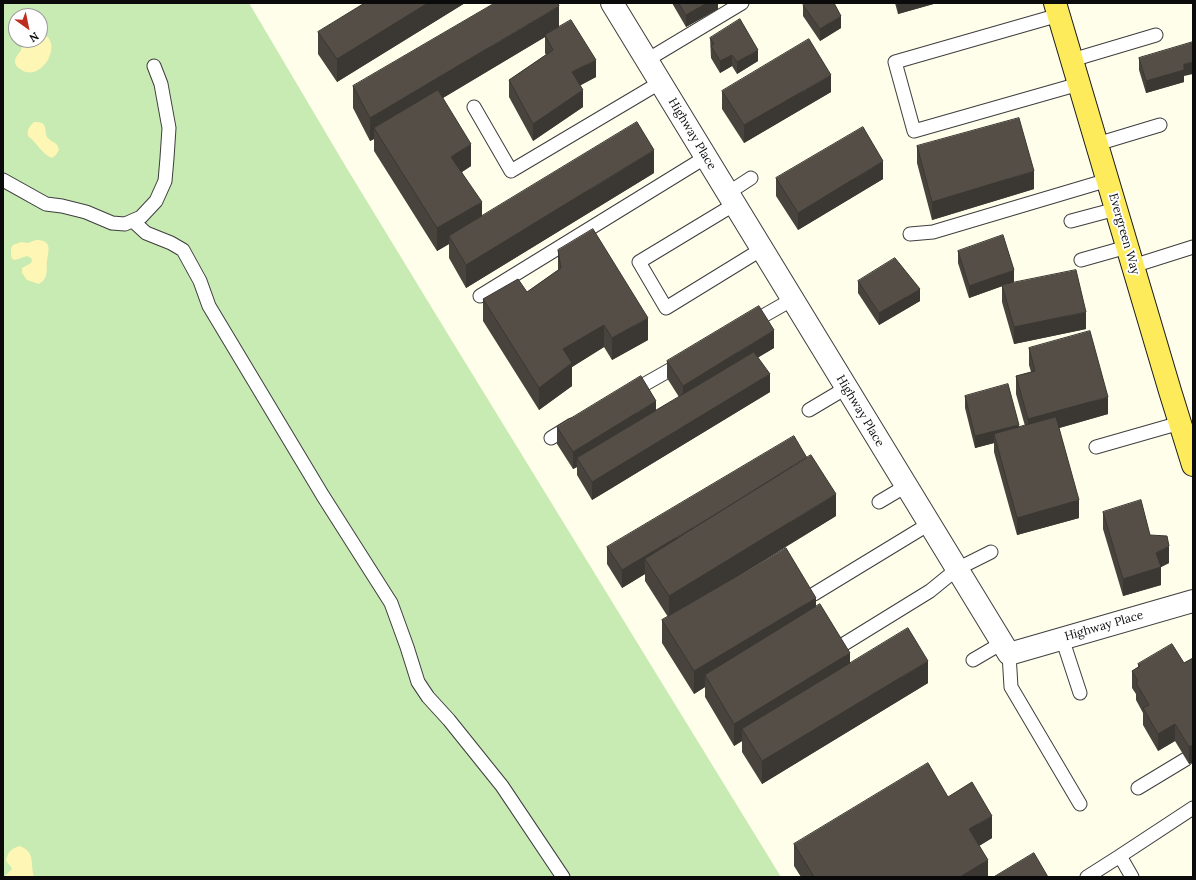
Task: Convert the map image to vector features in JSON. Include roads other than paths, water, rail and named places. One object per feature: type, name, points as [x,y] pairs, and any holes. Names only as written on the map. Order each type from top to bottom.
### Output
[{"type":"main road","name":"Evergreen Way","points":[[1057,9],[1130,256],[1187,421],[1193,465]]},
{"type":"street","name":"Highway Place","points":[[612,3],[1005,648],[1062,638],[1193,601]]},
{"type":"lane","points":[[647,60],[742,3]]},
{"type":"lane","points":[[1057,9],[895,62],[914,131],[1079,84]]},
{"type":"lane","points":[[1072,60],[1156,35]]},
{"type":"lane","points":[[3,180],[46,204],[86,212],[112,223],[125,224],[141,217],[156,201],[165,180],[169,128],[161,84],[154,66]]},
{"type":"lane","points":[[474,107],[512,171],[661,82]]},
{"type":"lane","points":[[1097,144],[1160,125]]},
{"type":"lane","points":[[480,296],[706,158]]},
{"type":"lane","points":[[751,178],[731,198],[639,262],[666,308],[762,249]]},
{"type":"lane","points":[[910,234],[933,232],[1108,180]]},
{"type":"lane","points":[[1071,221],[1116,209]]},
{"type":"lane","points":[[133,221],[146,233],[171,243],[183,250],[200,281],[209,306],[323,496],[391,603],[418,682],[428,697],[502,786],[563,877]]},
{"type":"lane","points":[[1081,260],[1130,256],[1193,247]]},
{"type":"lane","points":[[737,331],[793,299]]},
{"type":"lane","points":[[620,398],[689,358]]},
{"type":"lane","points":[[809,410],[846,388]]},
{"type":"lane","points":[[551,438],[586,418]]},
{"type":"lane","points":[[1096,447],[1187,421]]},
{"type":"lane","points":[[879,502],[906,486]]},
{"type":"lane","points":[[814,594],[929,524]]},
{"type":"lane","points":[[844,644],[930,591],[957,569],[990,552]]},
{"type":"lane","points":[[1062,638],[1080,693]]},
{"type":"lane","points":[[973,660],[1005,648],[1011,687],[1080,804]]},
{"type":"lane","points":[[1138,788],[1186,759]]},
{"type":"lane","points":[[1087,877],[1193,808]]},
{"type":"lane","points":[[1120,856],[1132,877]]}]
